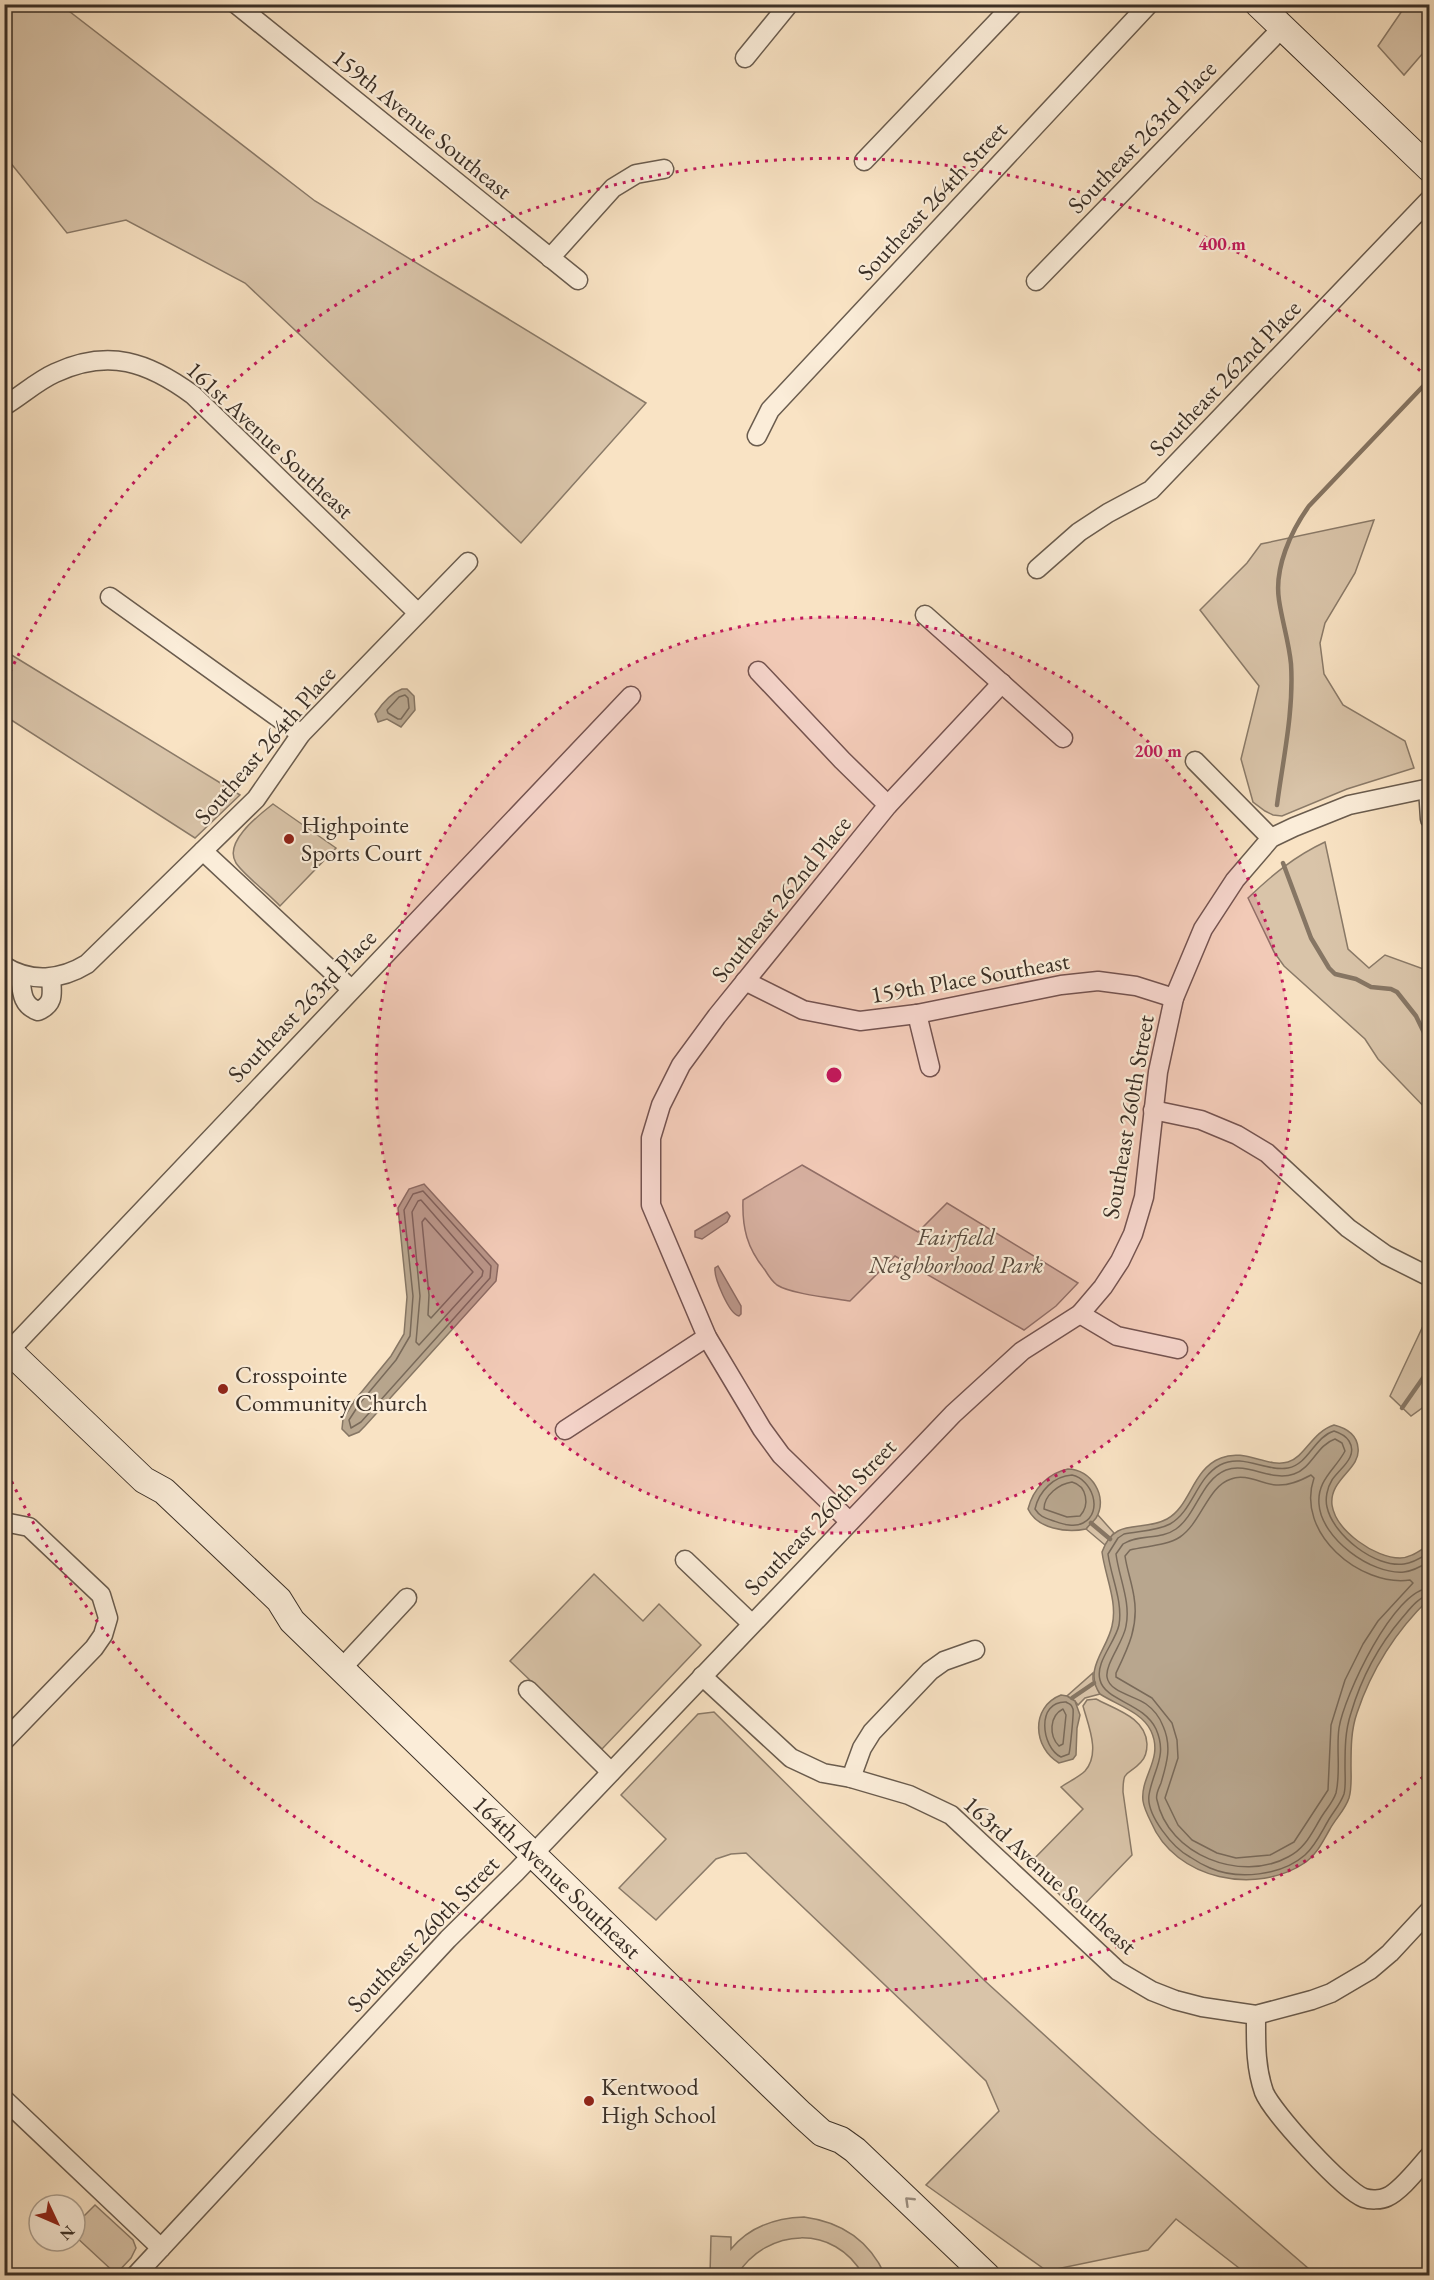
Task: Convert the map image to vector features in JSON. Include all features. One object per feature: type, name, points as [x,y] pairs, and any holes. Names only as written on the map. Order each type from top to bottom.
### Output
[{"type":"street","name":"159th Avenue Southeast","points":[[236,4],[578,280]]},
{"type":"street","points":[[745,58],[789,4]]},
{"type":"street","points":[[864,161],[1014,4]]},
{"type":"street","name":"Southeast 264th Street","points":[[757,436],[770,410],[1149,4]]},
{"type":"street","points":[[1258,4],[1430,169]]},
{"type":"street","name":"Southeast 263rd Place","points":[[1036,281],[1283,27]]},
{"type":"street","points":[[550,258],[613,188],[636,174],[664,169]]},
{"type":"street","name":"Southeast 262nd Place","points":[[1037,569],[1079,532],[1151,490],[1430,199]]},
{"type":"street","name":"161st Avenue Southeast","points":[[4,406],[54,374],[91,361],[122,361],[151,369],[193,395],[417,612]]},
{"type":"street","name":"Southeast 264th Place","points":[[18,973],[51,978],[72,974],[87,964],[256,799],[301,734],[468,562]]},
{"type":"street","points":[[110,597],[301,734]]},
{"type":"street","points":[[925,615],[1063,738]]},
{"type":"street","points":[[758,671],[888,805]]},
{"type":"street","name":"Southeast 262nd Place","points":[[849,1521],[781,1455],[768,1438],[707,1337],[651,1205],[651,1138],[661,1105],[681,1065],[745,981],[888,805],[1002,683]]},
{"type":"street","name":"Southeast 263rd Place","points":[[7,1348],[631,696]]},
{"type":"street","points":[[1195,761],[1271,838]]},
{"type":"street","points":[[1429,788],[1430,819]]},
{"type":"street","name":"Southeast 260th Street","points":[[135,2276],[440,1948],[969,1397],[1022,1352],[1080,1314],[1103,1287],[1120,1261],[1133,1234],[1144,1197],[1158,1072],[1174,998],[1203,929],[1235,880],[1271,838],[1349,805],[1429,788]]},
{"type":"street","points":[[203,851],[351,989]]},
{"type":"street","points":[[18,973],[22,997],[26,1005],[38,1011],[50,1004],[52,999],[51,978]]},
{"type":"street","name":"159th Place Southeast","points":[[745,981],[803,1010],[860,1021],[917,1014],[1061,985],[1098,981],[1136,986],[1174,998]]},
{"type":"street","points":[[917,1014],[930,1067]]},
{"type":"street","points":[[1153,1110],[1201,1120],[1237,1136],[1268,1154],[1347,1228],[1386,1255],[1430,1277]]},
{"type":"street","points":[[1080,1314],[1116,1336],[1178,1349]]},
{"type":"street","points":[[565,1430],[707,1337]]},
{"type":"street","name":"164th Avenue Southeast","points":[[7,1348],[144,1480],[164,1491],[271,1592],[292,1621],[822,2133],[841,2140],[855,2150],[987,2276]]},
{"type":"street","points":[[4,1741],[94,1648],[103,1635],[108,1618],[101,1595],[29,1527],[6,1522]]},
{"type":"street","points":[[685,1560],[751,1623]]},
{"type":"street","points":[[341,1669],[407,1598]]},
{"type":"street","points":[[851,1778],[862,1748],[872,1732],[930,1671],[944,1661],[975,1650]]},
{"type":"street","name":"163rd Avenue Southeast","points":[[702,1676],[791,1758],[823,1773],[851,1778],[909,1795],[951,1815],[1118,1971],[1133,1981],[1175,2000],[1202,2007],[1256,2014]]},
{"type":"street","points":[[528,1690],[611,1772]]},
{"type":"street","points":[[1430,1910],[1390,1953],[1351,1982],[1312,2000],[1256,2014],[1256,2064],[1265,2094],[1278,2115],[1348,2188],[1364,2198],[1387,2197],[1430,2156]]},
{"type":"street","points":[[4,2099],[161,2248]]},
{"type":"street","name":"164th Avenue Southeast","points":[[822,2133],[828,2149],[962,2276]]},
{"type":"green space","points":[[4,5],[61,5],[315,201],[646,403],[521,543],[245,283],[126,220],[67,233],[5,156]]},
{"type":"green space","points":[[1406,5],[1429,5],[1430,45],[1404,75],[1378,46]]},
{"type":"green space","points":[[1374,520],[1355,573],[1325,623],[1320,643],[1324,674],[1343,705],[1405,741],[1414,768],[1347,789],[1282,816],[1273,815],[1253,802],[1241,759],[1259,686],[1200,610],[1247,563],[1261,544]]},
{"type":"green space","points":[[5,651],[240,795],[195,838],[5,716]]},
{"type":"green space","points":[[273,804],[336,848],[280,906],[239,868],[233,855],[234,846],[244,830]]},
{"type":"green space","points":[[1325,842],[1348,949],[1369,968],[1385,955],[1429,971],[1429,1112],[1378,1059],[1365,1039],[1284,966],[1274,952],[1248,898],[1284,867]]},
{"type":"green space","name":"Fairfield Neighborhood Park","points":[[802,1165],[918,1232],[947,1203],[1078,1283],[1056,1306],[1024,1330],[895,1256],[850,1301],[783,1288],[770,1278],[750,1246],[743,1220],[743,1200]]},
{"type":"green space","points":[[1429,1323],[1429,1403],[1411,1416],[1390,1396],[1423,1326]]},
{"type":"green space","points":[[1097,1514],[1114,1533],[1105,1545],[1086,1529]]},
{"type":"green space","points":[[594,1574],[643,1621],[659,1604],[701,1645],[602,1749],[510,1661]]},
{"type":"green space","points":[[1093,1673],[1093,1680],[1100,1694],[1085,1698],[1078,1705],[1067,1696]]},
{"type":"green space","points":[[1096,1699],[1136,1721],[1145,1735],[1147,1749],[1143,1760],[1125,1775],[1123,1784],[1132,1855],[1077,1912],[1029,1864],[1083,1809],[1061,1787],[1083,1773],[1090,1764],[1092,1739],[1083,1706],[1087,1700]]},
{"type":"green space","points":[[714,1712],[985,1981],[1152,2133],[1316,2275],[1248,2275],[1176,2219],[1148,2250],[1047,2271],[926,2185],[999,2111],[986,2081],[746,1853],[731,1854],[716,1859],[656,1920],[619,1888],[666,1839],[621,1795],[698,1714]]},
{"type":"green space","points":[[95,2205],[133,2240],[136,2248],[131,2258],[116,2274],[87,2247],[87,2213]]},
{"type":"green space","points":[[804,2217],[830,2223],[853,2235],[871,2252],[885,2275],[863,2275],[851,2258],[836,2247],[819,2240],[801,2238],[783,2240],[765,2248],[750,2259],[737,2275],[710,2275],[711,2236],[731,2237],[731,2249],[746,2234],[764,2225],[783,2219]]},
{"type":"water","points":[[402,689],[407,689],[414,696],[415,710],[401,727],[387,719],[378,722],[375,714],[377,711],[390,696]]},
{"type":"water","points":[[424,1184],[498,1265],[496,1281],[365,1426],[359,1432],[349,1436],[342,1429],[343,1419],[355,1400],[391,1356],[404,1334],[407,1297],[398,1208],[409,1189]]},
{"type":"water","points":[[727,1212],[730,1216],[727,1222],[702,1239],[695,1237],[695,1231]]},
{"type":"water","points":[[718,1266],[741,1306],[739,1316],[727,1303],[720,1287],[715,1273],[715,1268]]},
{"type":"water","points":[[1334,1425],[1350,1433],[1356,1439],[1358,1448],[1355,1462],[1335,1488],[1332,1496],[1335,1515],[1358,1541],[1390,1557],[1408,1557],[1429,1545],[1429,1599],[1386,1651],[1363,1696],[1357,1713],[1351,1746],[1349,1798],[1317,1851],[1306,1862],[1286,1872],[1264,1878],[1242,1880],[1219,1876],[1198,1869],[1178,1858],[1163,1842],[1143,1801],[1145,1783],[1155,1750],[1151,1731],[1142,1719],[1100,1694],[1095,1685],[1095,1668],[1109,1635],[1113,1617],[1112,1598],[1102,1552],[1107,1541],[1121,1529],[1157,1523],[1175,1513],[1197,1479],[1211,1463],[1221,1458],[1239,1455],[1272,1462],[1288,1462],[1299,1455],[1326,1428]]},
{"type":"water","points":[[1068,1469],[1084,1474],[1096,1486],[1099,1493],[1099,1510],[1096,1518],[1086,1529],[1053,1528],[1038,1521],[1028,1509],[1042,1483],[1054,1474]]},
{"type":"water","points":[[1061,1695],[1075,1701],[1080,1715],[1076,1755],[1073,1759],[1059,1763],[1044,1748],[1039,1728],[1044,1709]]},
{"type":"waterway","points":[[1277,805],[1292,682],[1290,656],[1278,588],[1285,550],[1309,506],[1430,379]]},
{"type":"waterway","points":[[1283,863],[1311,938],[1329,968],[1335,974],[1356,979],[1371,987],[1391,989],[1397,992],[1416,1016],[1430,1045]]},
{"type":"waterway","points":[[1402,1408],[1430,1368]]},
{"type":"waterway","points":[[1091,1523],[1110,1539]]},
{"type":"waterway","points":[[1072,1698],[1094,1683]]},
{"type":"place","name":"Highpointe Sports Court","points":[[289,839]]},
{"type":"place","name":"Crosspointe Community Church","points":[[223,1389]]},
{"type":"place","name":"Kentwood High School","points":[[589,2101]]}]
